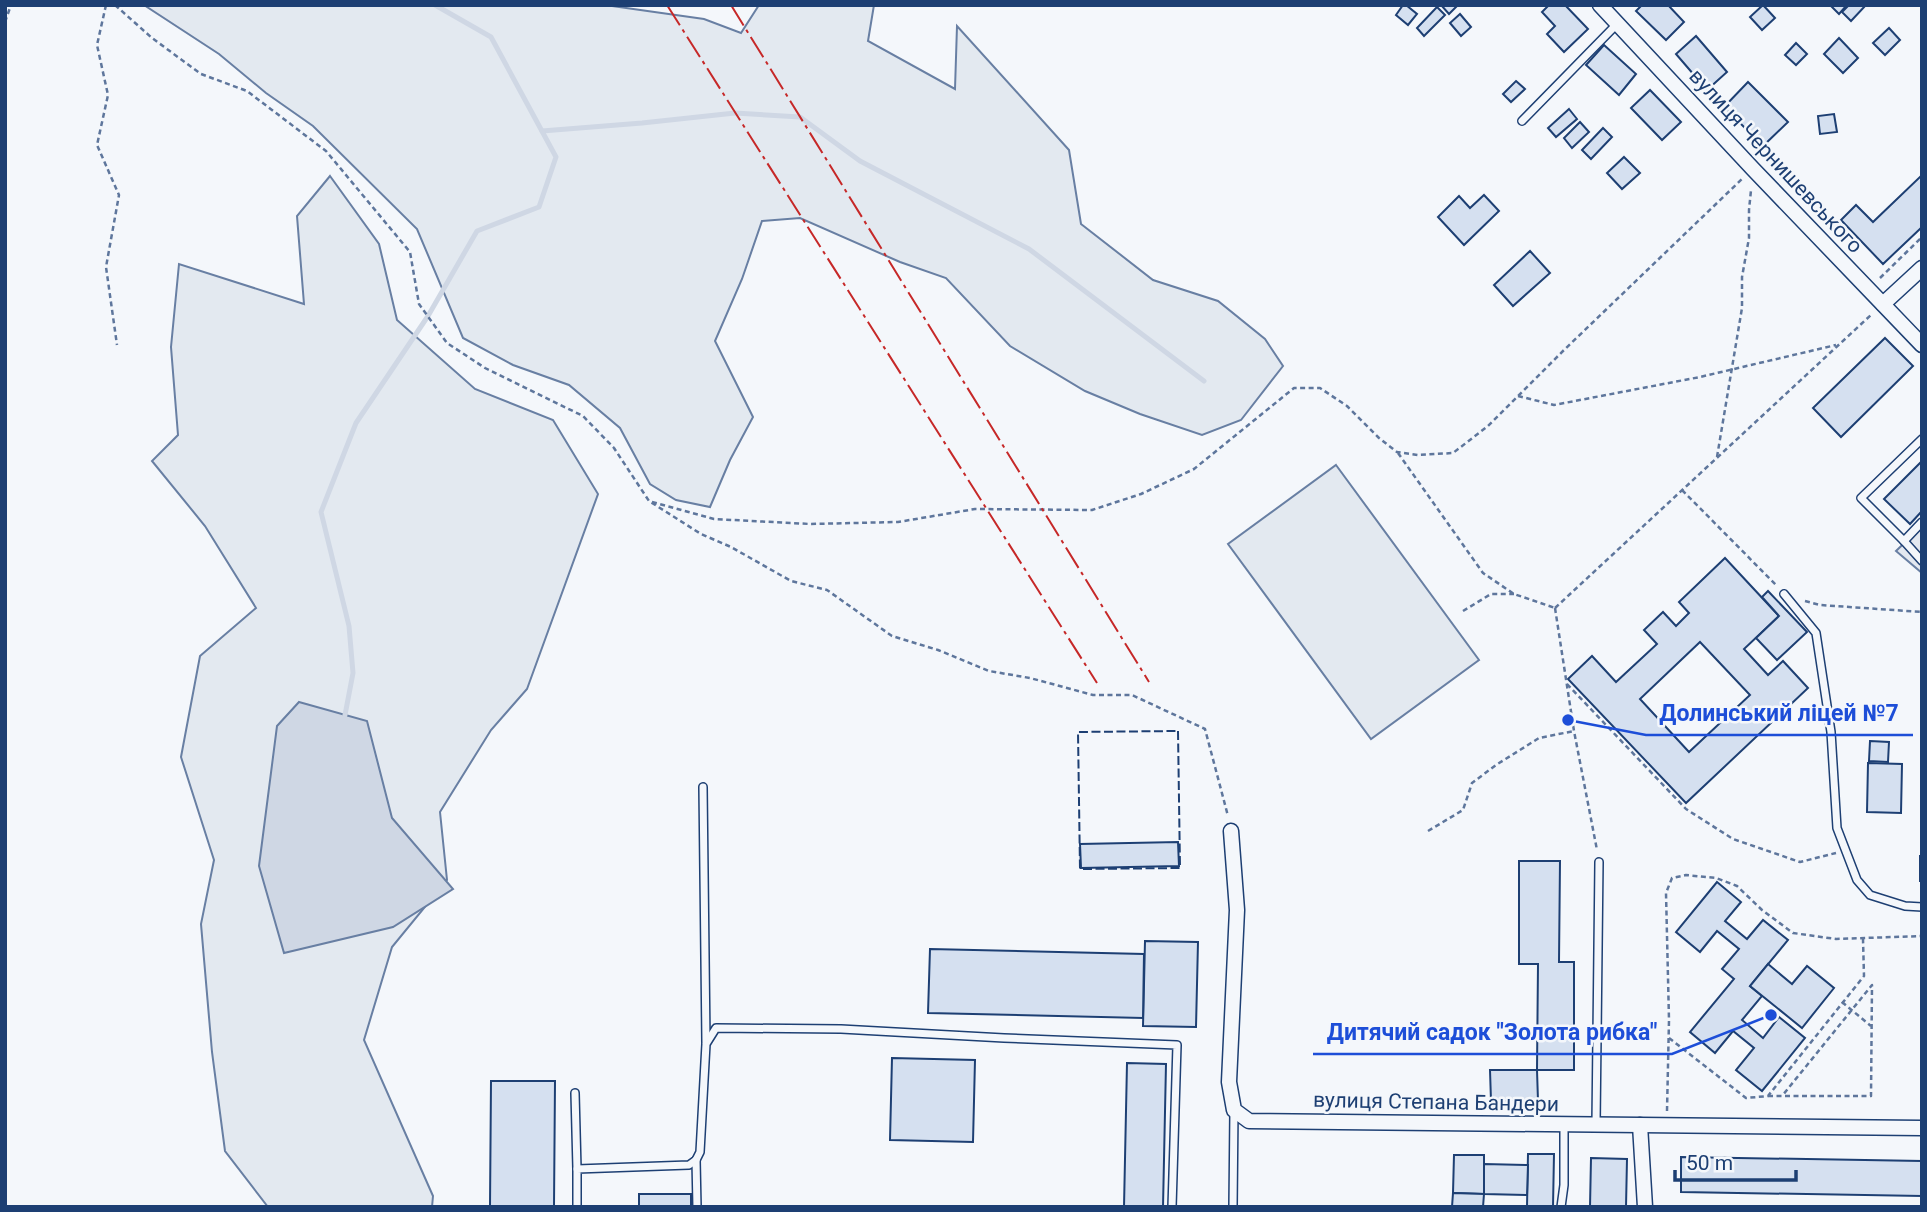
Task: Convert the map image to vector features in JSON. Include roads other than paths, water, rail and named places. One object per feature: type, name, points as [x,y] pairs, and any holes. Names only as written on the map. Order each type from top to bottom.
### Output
[{"type":"street","name":"вулиця Чернишевського","points":[[1600,5],[1922,345]]},
{"type":"street","points":[[1882,304],[1922,268]]},
{"type":"street","points":[[1231,831],[1237,910],[1229,1082],[1234,1110]]},
{"type":"street","name":"вулиця Степана Бандери","points":[[1234,1110],[1249,1121],[1922,1128]]},
{"type":"street","points":[[1640,1125],[1645,1207]]},
{"type":"lane","points":[[1522,121],[1618,23]]},
{"type":"lane","points":[[1922,439],[1861,498],[1922,561]]},
{"type":"lane","points":[[1904,541],[1922,522]]},
{"type":"lane","points":[[1784,594],[1816,633],[1831,732],[1837,828],[1857,880],[1870,895],[1905,906],[1922,907]]},
{"type":"lane","points":[[697,1207],[696,1160],[700,1152],[706,1044],[703,787]]},
{"type":"lane","points":[[1596,1125],[1599,863]]},
{"type":"lane","points":[[706,1044],[716,1028],[841,1029],[1178,1045],[1172,1207]]},
{"type":"lane","points":[[575,1093],[577,1207]]},
{"type":"lane","points":[[1233,1207],[1234,1110]]},
{"type":"lane","points":[[1561,1207],[1564,1185],[1564,1124]]},
{"type":"lane","points":[[577,1169],[689,1165],[696,1160]]},
{"type":"waterway","points":[[345,715],[353,673],[349,626],[321,512],[356,423],[428,316],[477,231],[539,207],[556,157],[491,37],[435,5]]},
{"type":"waterway","points":[[542,131],[735,113],[800,117],[860,161],[1029,249],[1204,381]]},
{"type":"place","name":"Долинський ліцей №7","points":[[1568,720]]},
{"type":"place","name":"Дитячий садок \"Золота рибка\"","points":[[1771,1015]]}]
